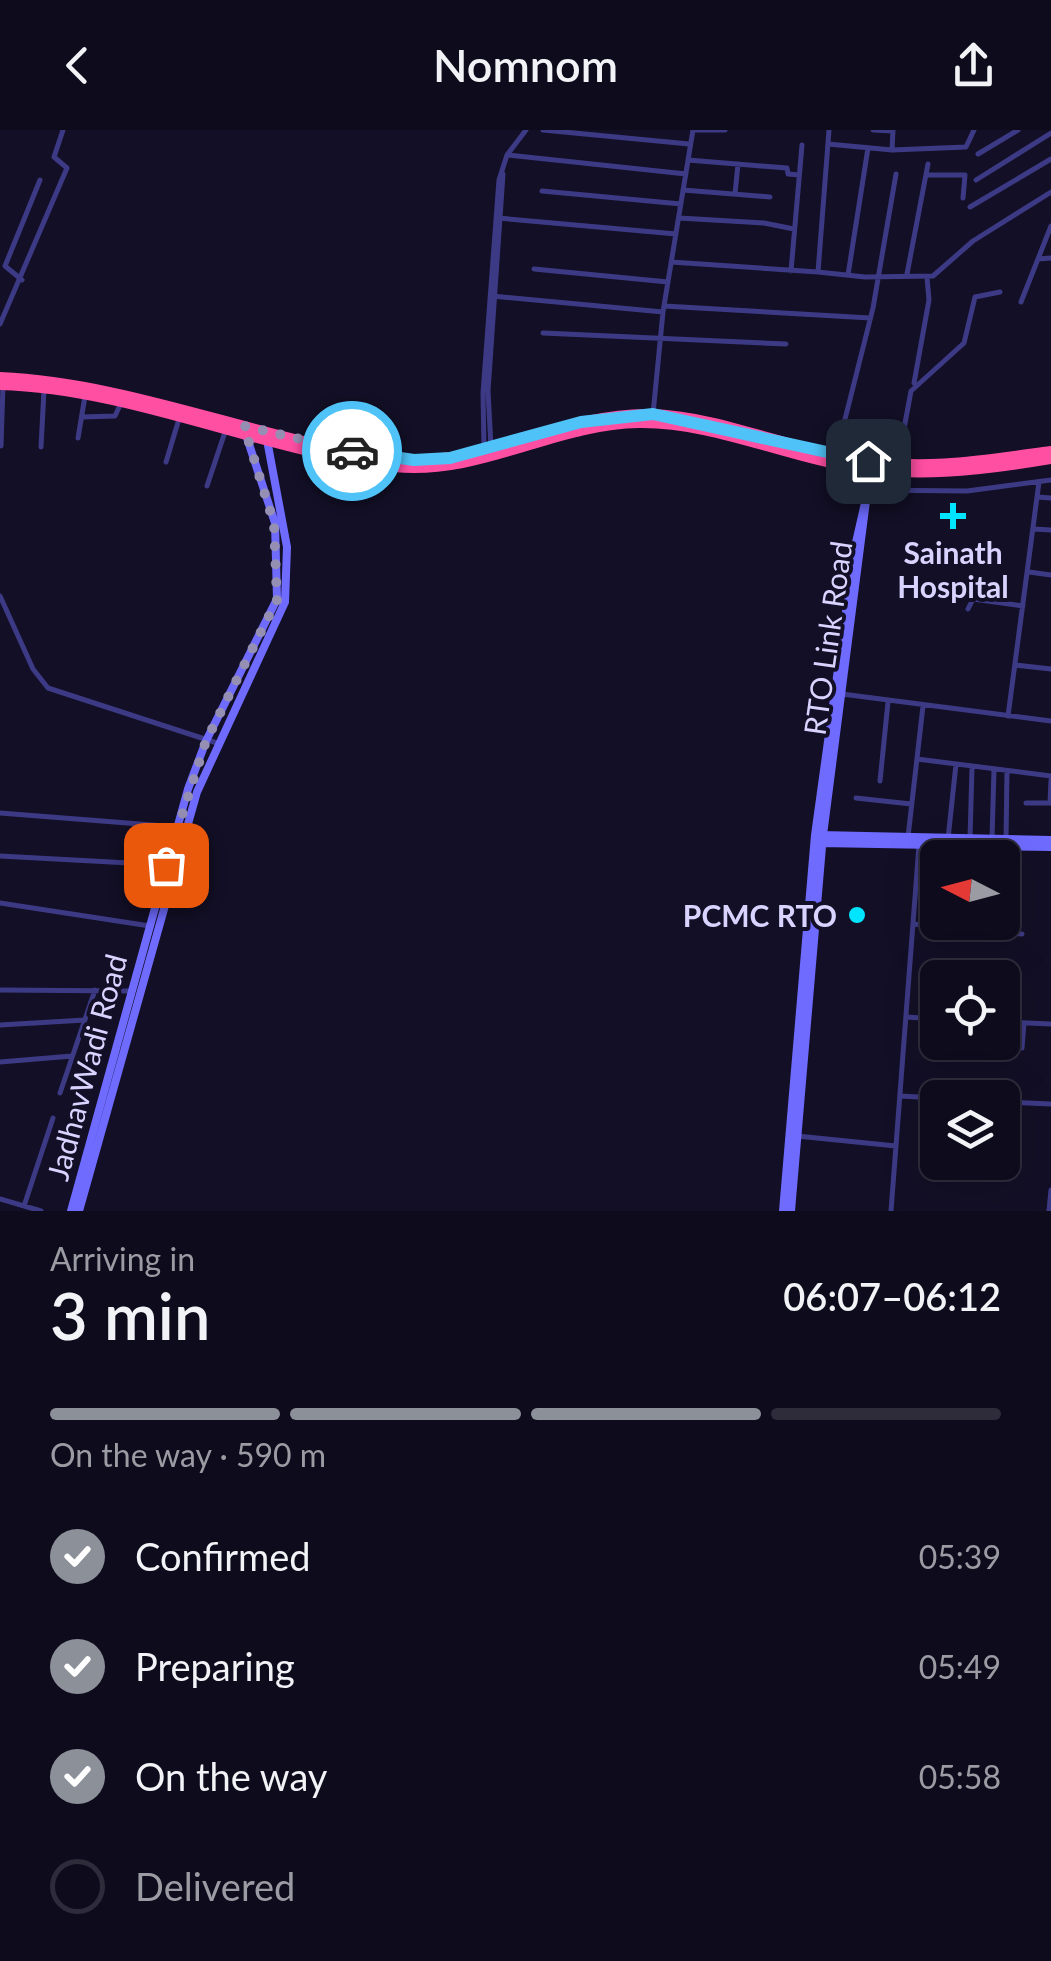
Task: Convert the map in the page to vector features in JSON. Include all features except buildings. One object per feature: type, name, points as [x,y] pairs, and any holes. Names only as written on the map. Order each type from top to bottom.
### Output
[{"type":"highway","points":[[1,382],[85,394],[179,420],[227,427]]},
{"type":"highway","points":[[1,382],[90,386],[227,427],[392,458],[436,460],[488,454],[585,431],[640,423],[691,428],[870,470],[942,474],[1051,459]]},
{"type":"highway","points":[[488,454],[581,422],[653,414],[836,456],[898,464],[965,463],[1051,451]]},
{"type":"street","points":[[0,324],[67,168],[54,157],[63,130]]},
{"type":"street","points":[[488,454],[482,405],[497,218],[507,155],[526,130]]},
{"type":"street","points":[[543,130],[690,144]]},
{"type":"street","points":[[653,414],[664,309],[693,130],[725,130]]},
{"type":"street","points":[[818,272],[829,130]]},
{"type":"street","points":[[848,276],[873,130],[893,130],[892,150]]},
{"type":"street","points":[[828,144],[892,150],[966,147],[974,130]]},
{"type":"street","points":[[978,154],[1018,130]]},
{"type":"street","points":[[976,180],[1051,133]]},
{"type":"street","points":[[790,270],[802,145]]},
{"type":"street","points":[[507,155],[686,174]]},
{"type":"street","points":[[970,207],[1051,159]]},
{"type":"street","points":[[688,160],[787,168],[788,174],[799,175]]},
{"type":"street","points":[[735,194],[738,164]]},
{"type":"street","points":[[907,275],[928,164]]},
{"type":"street","points":[[836,456],[879,276],[896,174]]},
{"type":"street","points":[[926,174],[965,175],[964,198]]},
{"type":"street","points":[[22,280],[5,266],[40,180]]},
{"type":"street","points":[[683,190],[770,197]]},
{"type":"street","points":[[542,191],[681,204]]},
{"type":"street","points":[[671,262],[848,276],[927,277],[972,241],[1051,192]]},
{"type":"street","points":[[497,218],[676,234]]},
{"type":"street","points":[[678,218],[764,223],[794,229]]},
{"type":"street","points":[[1021,302],[1051,226]]},
{"type":"street","points":[[1038,259],[1051,258]]},
{"type":"street","points":[[534,269],[668,282]]},
{"type":"street","points":[[898,464],[930,300],[927,277]]},
{"type":"street","points":[[914,386],[964,342],[974,297],[1000,292]]},
{"type":"street","points":[[492,296],[870,318]]},
{"type":"street","points":[[543,333],[786,344]]},
{"type":"street","points":[[1,382],[1,446]]},
{"type":"street","points":[[41,448],[44,388]]},
{"type":"street","points":[[78,438],[85,394]]},
{"type":"street","points":[[82,418],[115,416],[121,404]]},
{"type":"street","points":[[166,462],[179,420]]},
{"type":"street","points":[[207,486],[227,427]]},
{"type":"street","name":"JadhavWadi Road","points":[[79,1211],[206,741],[270,619],[278,591],[274,524],[245,431]]},
{"type":"street","name":"JadhavWadi Road","points":[[71,1211],[130,991],[153,926],[166,865],[217,744],[286,602],[287,546],[266,435]]},
{"type":"street","name":"RTO Link Road","points":[[783,1211],[818,839],[870,470]]},
{"type":"street","points":[[867,492],[968,491],[1051,480]]},
{"type":"street","points":[[1008,716],[1039,482]]},
{"type":"street","points":[[1038,497],[1051,498]]},
{"type":"street","points":[[1034,528],[1051,530]]},
{"type":"street","points":[[1028,572],[1051,575]]},
{"type":"street","points":[[0,596],[33,669],[48,688],[217,744]]},
{"type":"street","points":[[968,609],[972,599],[1023,606]]},
{"type":"street","points":[[1015,665],[1051,669]]},
{"type":"street","points":[[838,694],[1051,721]]},
{"type":"street","points":[[880,781],[888,702]]},
{"type":"street","points":[[908,842],[923,706]]},
{"type":"street","points":[[917,759],[1051,778],[1050,803],[1026,803]]},
{"type":"street","points":[[948,839],[956,764]]},
{"type":"street","points":[[970,839],[972,766]]},
{"type":"street","points":[[939,840],[992,840],[994,769]]},
{"type":"street","points":[[1006,840],[1007,770]]},
{"type":"street","points":[[856,798],[911,804]]},
{"type":"street","points":[[0,813],[181,827]]},
{"type":"street","points":[[818,839],[920,842],[891,1211]]},
{"type":"street","name":"RTO Link Road","points":[[791,1211],[818,839]]},
{"type":"street","points":[[1020,841],[1051,843]]},
{"type":"street","points":[[1020,843],[1051,843]]},
{"type":"street","points":[[0,856],[166,865]]},
{"type":"street","points":[[0,903],[153,926]]},
{"type":"street","points":[[913,924],[1022,934]]},
{"type":"street","points":[[0,990],[130,991]]},
{"type":"street","points":[[60,1092],[95,990]]},
{"type":"street","points":[[906,1017],[920,1018]]},
{"type":"street","points":[[0,1025],[85,1020]]},
{"type":"street","points":[[1020,1023],[1051,1024]]},
{"type":"street","points":[[1022,1048],[1024,1023]]},
{"type":"street","points":[[0,1062],[73,1056]]},
{"type":"street","points":[[900,1096],[920,1097]]},
{"type":"street","points":[[1020,1103],[1051,1104]]},
{"type":"street","points":[[24,1206],[54,1118]]},
{"type":"street","points":[[797,1136],[896,1146]]},
{"type":"street","points":[[1050,1211],[1051,1190]]},
{"type":"street","points":[[0,1198],[42,1211]]},
{"type":"way so far","points":[[166,865],[206,741],[277,600],[279,557],[270,502],[244,426],[352,451]]},
{"type":"place","name":"Sainath Hospital","points":[[953,516]]},
{"type":"place","name":"PCMC RTO","points":[[857,915]]},
{"type":"route","points":[[352,451],[436,460],[465,456],[581,422],[653,414],[868,461]]}]
